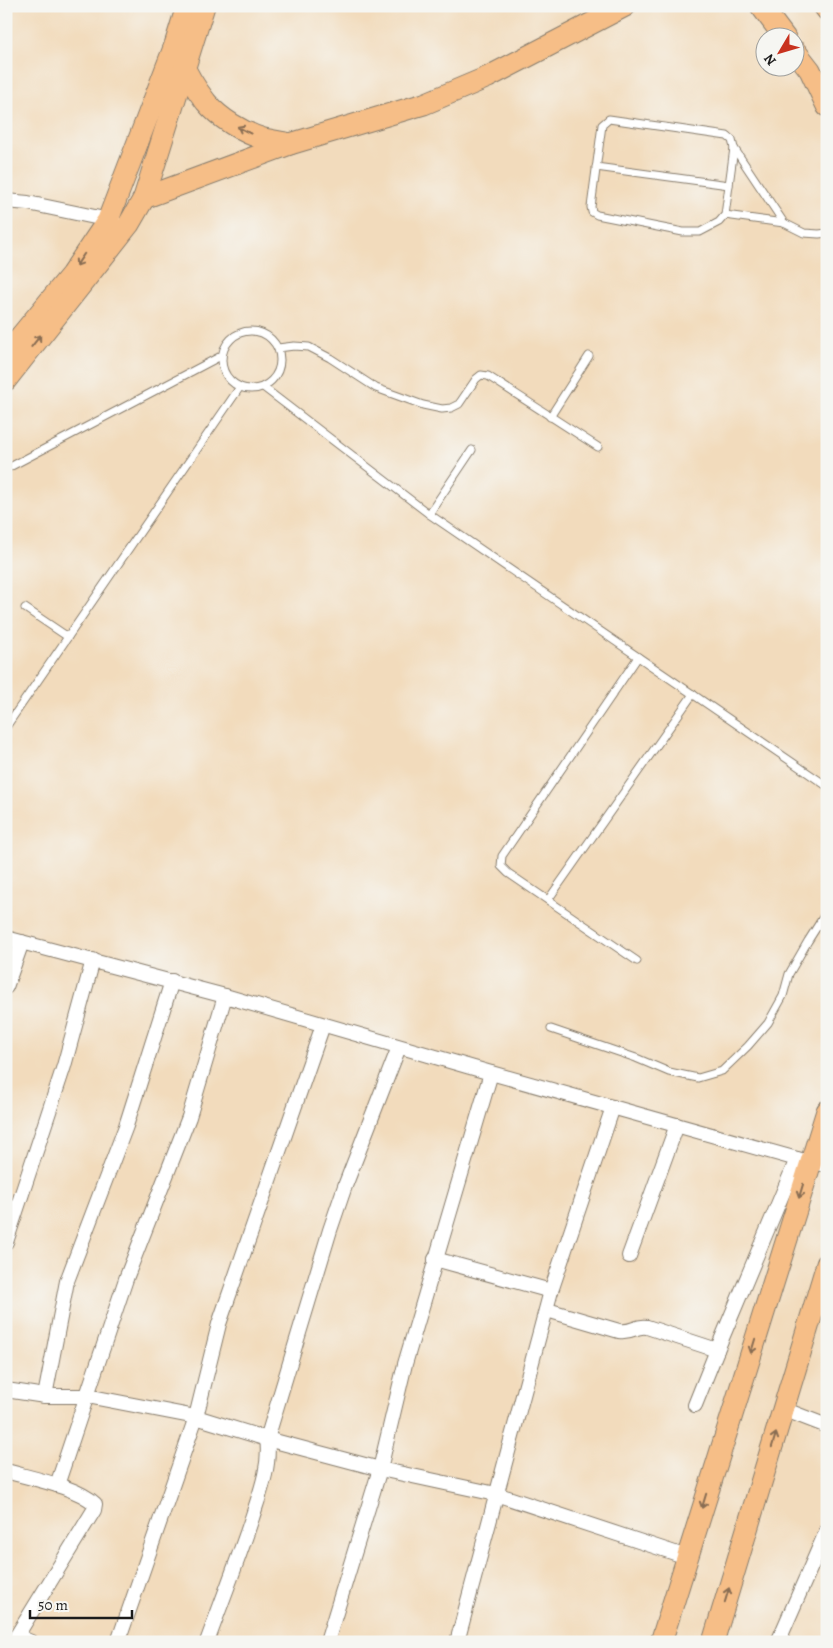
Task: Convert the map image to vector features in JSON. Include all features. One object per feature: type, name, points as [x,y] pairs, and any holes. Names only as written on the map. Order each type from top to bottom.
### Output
[{"type":"main road","points":[[6,354],[70,275],[108,220],[175,44],[187,6]]},
{"type":"main road","points":[[6,380],[129,224],[144,198],[204,6]]},
{"type":"main road","points":[[144,198],[290,144],[433,100],[488,77],[625,6]]},
{"type":"main road","points":[[761,6],[778,28]]},
{"type":"main road","points":[[824,6],[827,10]]},
{"type":"main road","points":[[175,44],[184,67],[206,102],[222,116],[245,131],[263,139],[290,144]]},
{"type":"main road","points":[[806,65],[827,106]]},
{"type":"main road","points":[[660,1642],[827,1111]]},
{"type":"main road","points":[[713,1642],[827,1264]]},
{"type":"street","points":[[6,201],[28,203],[129,224]]},
{"type":"street","points":[[6,938],[172,981],[491,1073],[812,1162],[717,1350],[695,1405]]},
{"type":"street","points":[[6,987],[22,942]]},
{"type":"street","points":[[6,1242],[64,1066],[93,960]]},
{"type":"street","points":[[45,1396],[67,1281],[126,1126],[172,981]]},
{"type":"street","points":[[58,1486],[127,1276],[189,1117],[225,996]]},
{"type":"street","points":[[118,1642],[196,1417],[219,1324],[323,1025]]},
{"type":"street","points":[[207,1642],[259,1495],[269,1453],[268,1439],[330,1230],[345,1186],[400,1047]]},
{"type":"street","points":[[327,1642],[380,1469],[405,1364],[491,1073]]},
{"type":"street","points":[[457,1642],[551,1291],[613,1107]]},
{"type":"street","points":[[629,1256],[677,1125]]},
{"type":"street","points":[[435,1259],[551,1291]]},
{"type":"street","points":[[547,1310],[619,1331],[628,1332],[641,1326],[647,1326],[717,1350]]},
{"type":"street","points":[[6,1390],[45,1396],[87,1396],[196,1417],[268,1439],[380,1469],[496,1494],[687,1557]]},
{"type":"street","points":[[783,1409],[827,1426]]},
{"type":"street","points":[[6,1471],[58,1486],[89,1498],[95,1504],[94,1510],[15,1639],[31,1642]]},
{"type":"street","points":[[778,1642],[827,1530]]},
{"type":"lane","points":[[734,148],[725,215],[719,222],[700,232],[682,232],[596,215],[592,212],[591,207],[602,125],[609,119],[727,136],[732,140],[734,148],[784,223]]},
{"type":"lane","points":[[596,167],[729,185]]},
{"type":"lane","points":[[725,215],[784,223],[804,233],[827,233]]},
{"type":"lane","points":[[247,330],[254,330],[269,336],[278,348],[280,356],[278,371],[269,383],[263,387],[248,389],[240,387],[233,384],[224,371],[221,356],[223,349],[232,336],[247,330]]},
{"type":"lane","points":[[278,348],[309,347],[330,358],[376,388],[423,405],[442,409],[451,408],[459,404],[476,379],[481,375],[488,376],[598,447]]},
{"type":"lane","points":[[6,469],[221,356]]},
{"type":"lane","points":[[550,417],[589,356]]},
{"type":"lane","points":[[6,727],[240,387]]},
{"type":"lane","points":[[263,387],[429,514],[827,786]]},
{"type":"lane","points":[[429,514],[472,450]]},
{"type":"lane","points":[[25,608],[68,637]]},
{"type":"lane","points":[[636,961],[508,873],[501,866],[502,856],[638,658]]},
{"type":"lane","points":[[548,900],[693,694]]},
{"type":"lane","points":[[551,1029],[636,1058],[669,1072],[698,1078],[722,1071],[768,1023],[783,996],[789,974],[827,911]]}]
